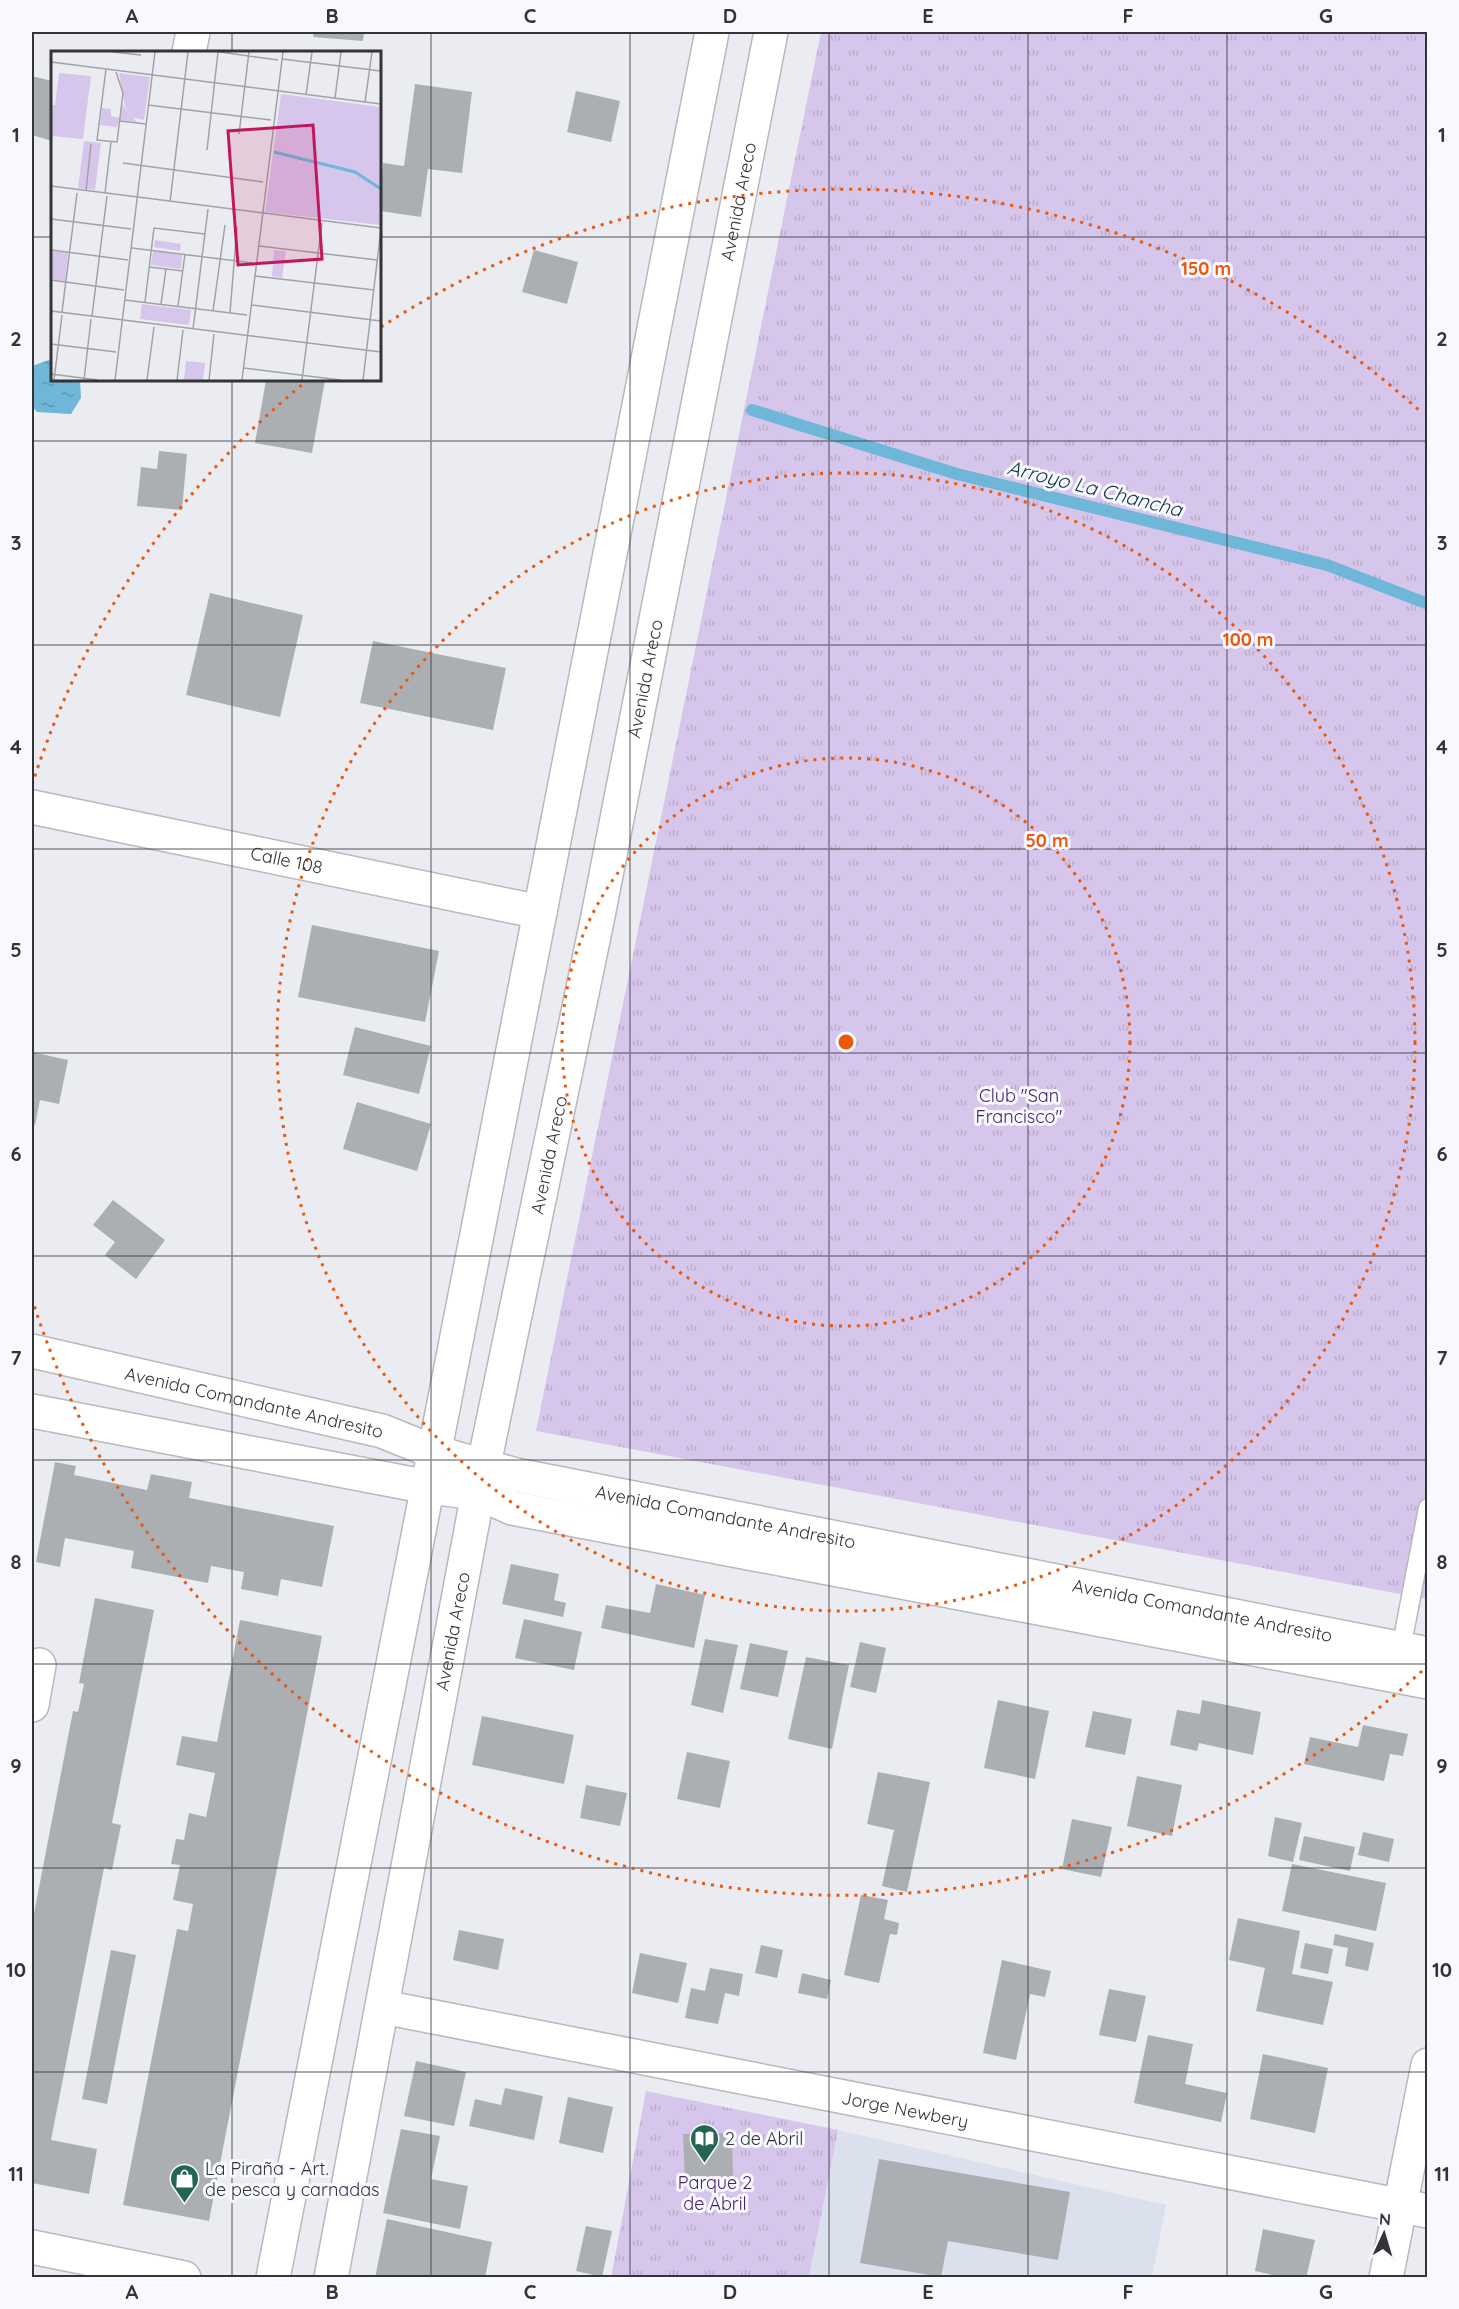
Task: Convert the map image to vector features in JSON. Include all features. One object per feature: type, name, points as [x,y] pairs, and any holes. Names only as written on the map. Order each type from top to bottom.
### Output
[{"type":"main road","points":[[189,51],[193,32]]},
{"type":"main road","points":[[273,2277],[712,32]]},
{"type":"main road","name":"Avenida Areco","points":[[332,2277],[481,1480],[599,910],[771,32]]},
{"type":"main road","name":"Calle 108","points":[[32,807],[540,912]]},
{"type":"main road","name":"Avenida Comandante Andresito","points":[[32,1351],[382,1431],[434,1452],[481,1480],[512,1508],[1428,1682]]},
{"type":"main road","name":"Avenida Comandante Andresito","points":[[32,1411],[428,1487],[481,1480],[1414,1651]]},
{"type":"main road","points":[[32,1705],[39,1665]]},
{"type":"main road","name":"Jorge Newbery","points":[[382,2007],[1413,2209]]},
{"type":"main road","points":[[1386,2277],[1413,2209],[1428,2065]]},
{"type":"main road","points":[[32,2247],[184,2277]]},
{"type":"lane","points":[[1414,1651],[1428,1508]]},
{"type":"shaded area","points":[[838,2130],[1166,2205],[1152,2277],[809,2278]]},
{"type":"green space","name":"Club \"San Francisco\"","points":[[821,32],[1427,32],[1427,1599],[536,1431]]},
{"type":"green space","name":"Parque 2 de Abril","points":[[646,2091],[838,2130],[809,2277],[611,2278]]},
{"type":"water","points":[[51,359],[51,381],[80,381],[81,398],[71,414],[37,412],[32,406],[32,366]]},
{"type":"building","points":[[314,32],[364,32],[363,41],[313,37]]},
{"type":"building","points":[[32,76],[51,81],[51,141],[32,135]]},
{"type":"building","points":[[415,84],[472,92],[462,173],[428,169],[421,217],[381,211],[383,163],[404,166]]},
{"type":"building","points":[[576,91],[620,101],[611,142],[567,132]]},
{"type":"building","points":[[534,250],[578,262],[567,304],[522,292]]},
{"type":"building","points":[[266,381],[325,381],[312,453],[255,443]]},
{"type":"building","points":[[159,451],[187,454],[182,510],[137,506],[141,467],[157,469]]},
{"type":"building","points":[[210,593],[303,615],[280,717],[186,695]]},
{"type":"building","points":[[373,641],[506,668],[493,730],[360,703]]},
{"type":"building","points":[[312,925],[439,951],[425,1022],[298,997]]},
{"type":"building","points":[[355,1027],[431,1046],[419,1094],[343,1075]]},
{"type":"building","points":[[32,1052],[68,1060],[59,1104],[40,1100],[35,1125],[32,1124]]},
{"type":"building","points":[[357,1102],[431,1124],[417,1171],[343,1149]]},
{"type":"building","points":[[113,1200],[165,1240],[136,1279],[105,1255],[115,1242],[93,1225]]},
{"type":"building","points":[[55,1462],[76,1466],[74,1475],[147,1490],[151,1474],[192,1482],[189,1498],[334,1526],[322,1587],[281,1579],[278,1596],[241,1589],[244,1572],[211,1566],[208,1583],[131,1568],[134,1551],[65,1538],[60,1567],[36,1562]]},
{"type":"building","points":[[511,1564],[559,1574],[554,1600],[566,1603],[563,1617],[502,1604]]},
{"type":"building","points":[[656,1584],[705,1595],[694,1648],[601,1628],[606,1605],[650,1613]]},
{"type":"building","points":[[95,1598],[154,1610],[112,1823],[121,1825],[112,1870],[104,1868],[51,2140],[97,2149],[89,2194],[32,2183],[32,1924],[73,1711],[78,1712],[84,1684],[79,1683]]},
{"type":"building","points":[[524,1619],[582,1632],[574,1670],[515,1658]]},
{"type":"building","points":[[240,1620],[322,1636],[209,2221],[123,2205],[177,1929],[188,1931],[193,1904],[173,1900],[180,1865],[171,1864],[176,1839],[184,1840],[189,1813],[206,1817],[215,1773],[176,1765],[182,1736],[217,1742]]},
{"type":"building","points":[[705,1639],[738,1645],[723,1713],[691,1705]]},
{"type":"building","points":[[860,1642],[886,1648],[876,1693],[850,1687]]},
{"type":"building","points":[[750,1643],[788,1651],[778,1697],[740,1689]]},
{"type":"building","points":[[806,1657],[849,1665],[832,1749],[788,1739]]},
{"type":"building","points":[[998,1700],[1049,1711],[1035,1779],[984,1768]]},
{"type":"building","points":[[1202,1700],[1261,1712],[1253,1755],[1199,1743],[1197,1751],[1170,1745],[1177,1710],[1200,1714]]},
{"type":"building","points":[[1093,1711],[1132,1719],[1125,1755],[1085,1747]]},
{"type":"building","points":[[482,1716],[574,1735],[564,1784],[472,1765]]},
{"type":"building","points":[[1363,1725],[1408,1734],[1403,1756],[1390,1754],[1384,1781],[1304,1764],[1310,1737],[1358,1747]]},
{"type":"building","points":[[687,1752],[730,1761],[720,1808],[677,1799]]},
{"type":"building","points":[[878,1772],[930,1782],[907,1892],[882,1886],[894,1830],[867,1824]]},
{"type":"building","points":[[1137,1776],[1182,1785],[1172,1836],[1127,1826]]},
{"type":"building","points":[[586,1785],[627,1793],[620,1826],[580,1818]]},
{"type":"building","points":[[1275,1817],[1302,1823],[1293,1862],[1268,1856]]},
{"type":"building","points":[[1072,1819],[1112,1827],[1101,1877],[1062,1869]]},
{"type":"building","points":[[1363,1832],[1394,1839],[1389,1862],[1358,1855]]},
{"type":"building","points":[[1304,1836],[1355,1847],[1350,1871],[1299,1860]]},
{"type":"building","points":[[1292,1864],[1386,1883],[1376,1931],[1282,1911]]},
{"type":"building","points":[[861,1895],[888,1900],[884,1919],[899,1923],[897,1935],[890,1934],[879,1983],[844,1975]]},
{"type":"building","points":[[1238,1918],[1300,1931],[1292,1974],[1333,1982],[1323,2025],[1256,2011],[1265,1968],[1229,1960]]},
{"type":"building","points":[[459,1930],[504,1939],[498,1970],[453,1960]]},
{"type":"building","points":[[1335,1934],[1374,1943],[1368,1971],[1345,1966],[1348,1948],[1333,1945]]},
{"type":"building","points":[[1305,1943],[1333,1949],[1328,1974],[1300,1968]]},
{"type":"building","points":[[761,1945],[783,1950],[777,1978],[755,1973]]},
{"type":"building","points":[[111,1950],[136,1955],[107,2104],[82,2099]]},
{"type":"building","points":[[640,1953],[687,1963],[678,2003],[632,1993]]},
{"type":"building","points":[[1002,1960],[1051,1971],[1045,1997],[1030,1994],[1016,2060],[983,2053]]},
{"type":"building","points":[[710,1968],[743,1974],[739,1996],[725,1993],[718,2024],[685,2018],[691,1988],[705,1991]]},
{"type":"building","points":[[802,1973],[831,1980],[827,1999],[798,1993]]},
{"type":"building","points":[[1109,1989],[1146,1996],[1136,2042],[1099,2035]]},
{"type":"building","points":[[1148,2035],[1193,2044],[1185,2084],[1227,2093],[1221,2122],[1134,2103]]},
{"type":"building","points":[[1263,2054],[1328,2068],[1315,2133],[1250,2119]]},
{"type":"building","points":[[416,2061],[466,2072],[454,2126],[404,2116]]},
{"type":"building","points":[[505,2088],[543,2096],[534,2140],[469,2126],[475,2099],[501,2105]]},
{"type":"building","points":[[568,2097],[613,2107],[603,2153],[559,2143]]},
{"type":"building","points":[[401,2129],[440,2136],[431,2179],[468,2186],[460,2229],[383,2213]]},
{"type":"building","points":[[732,2133],[733,2179],[685,2180],[683,2134]]},
{"type":"building","points":[[879,2159],[1070,2192],[1058,2260],[948,2241],[941,2277],[860,2263]]},
{"type":"building","points":[[387,2219],[492,2242],[485,2278],[375,2278]]},
{"type":"building","points":[[586,2226],[612,2231],[602,2277],[576,2271]]},
{"type":"building","points":[[1263,2229],[1315,2240],[1306,2278],[1286,2278],[1255,2271]]},
{"type":"waterway","name":"Arroyo La Chancha","points":[[752,410],[957,474],[1327,565],[1428,604]]},
{"type":"place","name":"2 de Abril","points":[[704,2164]]},
{"type":"place","name":"La Piraña - Art. de pesca y carnadas","points":[[184,2204]]}]
